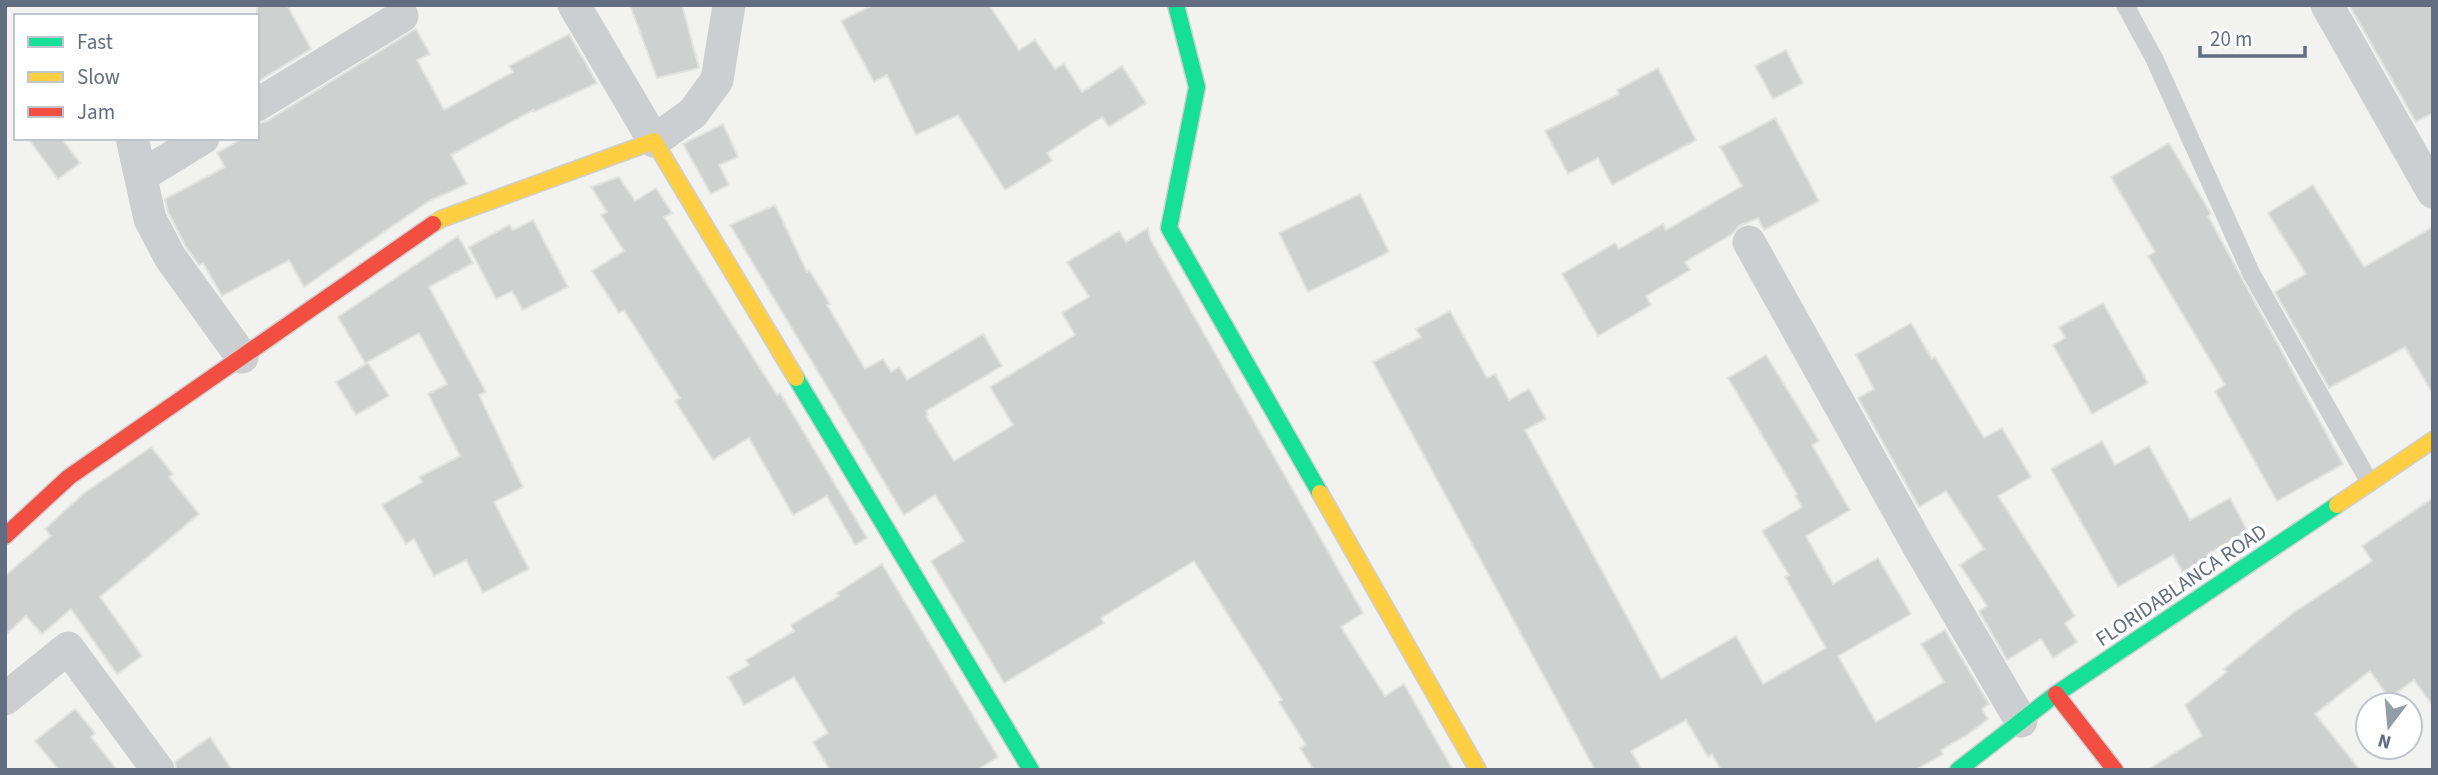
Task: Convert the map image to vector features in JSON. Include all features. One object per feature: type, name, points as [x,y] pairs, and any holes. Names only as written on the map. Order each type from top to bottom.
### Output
[{"type":"street","points":[[574,5],[1031,770]]},
{"type":"street","points":[[5,536],[69,477],[441,219],[654,141],[693,113],[717,80],[729,5]]},
{"type":"street","points":[[1176,5],[1197,87],[1169,228],[1478,770]]},
{"type":"street","points":[[2327,5],[2433,192]]},
{"type":"street","points":[[259,104],[402,16]]},
{"type":"street","points":[[132,140],[150,219],[170,257],[242,357]]},
{"type":"street","points":[[141,176],[200,140]]},
{"type":"street","points":[[1749,242],[1919,547],[2021,721]]},
{"type":"street","name":"FLORIDABLANCA ROAD","points":[[1958,770],[2056,694],[2433,440]]},
{"type":"street","points":[[5,699],[68,648],[158,770]]},
{"type":"street","points":[[2056,694],[2115,770]]},
{"type":"lane","points":[[2125,5],[2154,58],[2251,273],[2370,483]]},
{"type":"building","points":[[257,5],[287,5],[311,49],[259,81],[259,14]]},
{"type":"building","points":[[630,5],[682,5],[699,68],[657,78]]},
{"type":"building","points":[[873,5],[989,5],[1019,50],[1035,40],[1055,69],[1064,64],[1082,92],[1122,66],[1146,103],[1109,127],[1102,117],[1047,153],[1052,161],[1005,190],[958,115],[916,135],[887,75],[874,82],[841,21]]},
{"type":"building","points":[[2349,5],[2433,5],[2433,113],[2416,122]]},
{"type":"building","points":[[416,29],[430,54],[417,60],[444,110],[513,72],[509,66],[569,34],[597,83],[534,112],[533,110],[451,155],[467,184],[429,201],[304,287],[289,260],[222,296],[203,263],[199,265],[186,247],[168,212],[165,199],[225,167],[217,153],[240,140],[259,140],[259,123]]},
{"type":"building","points":[[1786,50],[1803,83],[1773,99],[1755,66]]},
{"type":"building","points":[[1658,68],[1696,140],[1612,185],[1598,158],[1568,174],[1545,131],[1619,94],[1617,90]]},
{"type":"building","points":[[1775,118],[1819,201],[1764,230],[1758,218],[1739,226],[1732,234],[1685,262],[1690,270],[1646,296],[1651,305],[1598,336],[1562,274],[1615,243],[1619,249],[1663,224],[1666,230],[1742,186],[1720,147]]},
{"type":"building","points":[[723,124],[738,157],[719,165],[729,185],[711,194],[683,144]]},
{"type":"building","points":[[29,140],[63,140],[80,163],[58,179]]},
{"type":"building","points":[[2169,143],[2211,214],[2208,216],[2343,464],[2277,501],[2215,391],[2225,385],[2148,256],[2155,252],[2111,177]]},
{"type":"building","points":[[619,177],[635,201],[656,188],[672,213],[664,217],[777,395],[780,393],[867,538],[855,545],[827,496],[793,515],[749,438],[713,460],[675,401],[680,398],[624,310],[619,313],[592,271],[624,251],[601,215],[607,212],[591,187]]},
{"type":"building","points":[[2313,185],[2364,267],[2433,227],[2433,394],[2405,347],[2329,388],[2275,292],[2306,274],[2268,213]]},
{"type":"building","points":[[1360,194],[1389,252],[1308,292],[1279,233]]},
{"type":"building","points":[[775,205],[807,272],[809,270],[830,304],[827,305],[865,369],[883,359],[891,372],[899,367],[907,380],[983,334],[1002,366],[926,411],[926,416],[954,461],[1013,425],[990,387],[1075,335],[1062,313],[1089,297],[1067,262],[1119,231],[1126,242],[1148,228],[1150,239],[1363,613],[1341,627],[1385,696],[1404,684],[1453,770],[1314,770],[1300,748],[1306,745],[1279,702],[1282,700],[1194,561],[1101,618],[1104,623],[1004,683],[931,561],[964,541],[935,495],[904,515],[730,225]]},
{"type":"building","points":[[533,220],[568,287],[523,310],[512,291],[496,299],[469,247],[509,225],[513,230]]},
{"type":"building","points":[[458,236],[473,263],[429,287],[486,392],[479,395],[523,487],[494,502],[529,569],[483,593],[466,560],[434,576],[414,539],[406,544],[382,505],[422,482],[419,477],[460,456],[428,394],[447,384],[419,333],[365,363],[338,317]]},
{"type":"building","points":[[2103,303],[2148,383],[2092,414],[2053,345],[2065,338],[2059,327]]},
{"type":"building","points":[[1450,311],[1487,378],[1495,374],[1509,400],[1529,389],[1546,419],[1525,430],[1661,679],[1736,636],[1763,684],[1826,648],[1785,577],[1789,575],[1762,531],[1802,507],[1795,496],[1797,494],[1728,378],[1766,355],[1819,441],[1812,445],[1850,510],[1806,536],[1833,584],[1878,558],[1911,614],[1838,656],[1876,722],[1944,682],[1921,644],[1945,630],[1989,704],[1982,709],[1988,719],[1941,750],[1943,754],[1915,770],[1721,770],[1712,754],[1708,757],[1686,720],[1631,751],[1642,770],[1595,770],[1373,362],[1421,337],[1416,329]]},
{"type":"building","points":[[1911,323],[1984,438],[2002,428],[2031,477],[1998,496],[2075,616],[2065,623],[2077,642],[2053,658],[2041,639],[2007,660],[1979,611],[1987,606],[1960,565],[1984,549],[1946,491],[1919,507],[1858,398],[1874,389],[1856,355]]},
{"type":"building","points":[[368,363],[389,396],[356,415],[336,382]]},
{"type":"building","points":[[2102,441],[2115,465],[2149,446],[2190,520],[2230,498],[2248,532],[2209,553],[2214,561],[2185,577],[2173,555],[2118,587],[2051,469]]},
{"type":"building","points":[[151,447],[173,474],[169,477],[199,514],[100,597],[142,656],[117,674],[71,609],[42,634],[26,616],[5,635],[5,576],[51,536],[45,529],[83,494]]},
{"type":"building","points":[[2433,498],[2433,706],[2414,680],[2399,691],[2384,691],[2370,671],[2315,714],[2360,770],[2147,770],[2202,736],[2185,705],[2227,672],[2224,669],[2293,613],[2372,561],[2362,546]]},
{"type":"building","points":[[882,564],[998,757],[977,770],[830,770],[813,742],[828,733],[794,677],[744,705],[728,677],[749,665],[746,660],[794,631],[791,625],[839,596],[837,593]]},
{"type":"building","points":[[75,709],[95,733],[91,737],[117,770],[59,770],[35,741]]},
{"type":"building","points":[[210,737],[232,770],[177,770],[175,762]]},
{"type":"traffic: fast","points":[[1176,5],[1197,87],[1169,228],[1320,493]]},
{"type":"traffic: fast","points":[[796,378],[1031,770]]},
{"type":"traffic: fast","points":[[1958,770],[2056,694],[2337,505]]},
{"type":"traffic: slow","points":[[433,224],[654,141],[796,378]]},
{"type":"traffic: slow","points":[[2337,505],[2433,440]]},
{"type":"traffic: slow","points":[[1320,493],[1478,770]]},
{"type":"traffic: jam","points":[[5,536],[69,477],[433,224]]},
{"type":"traffic: jam","points":[[2056,694],[2115,770]]}]
